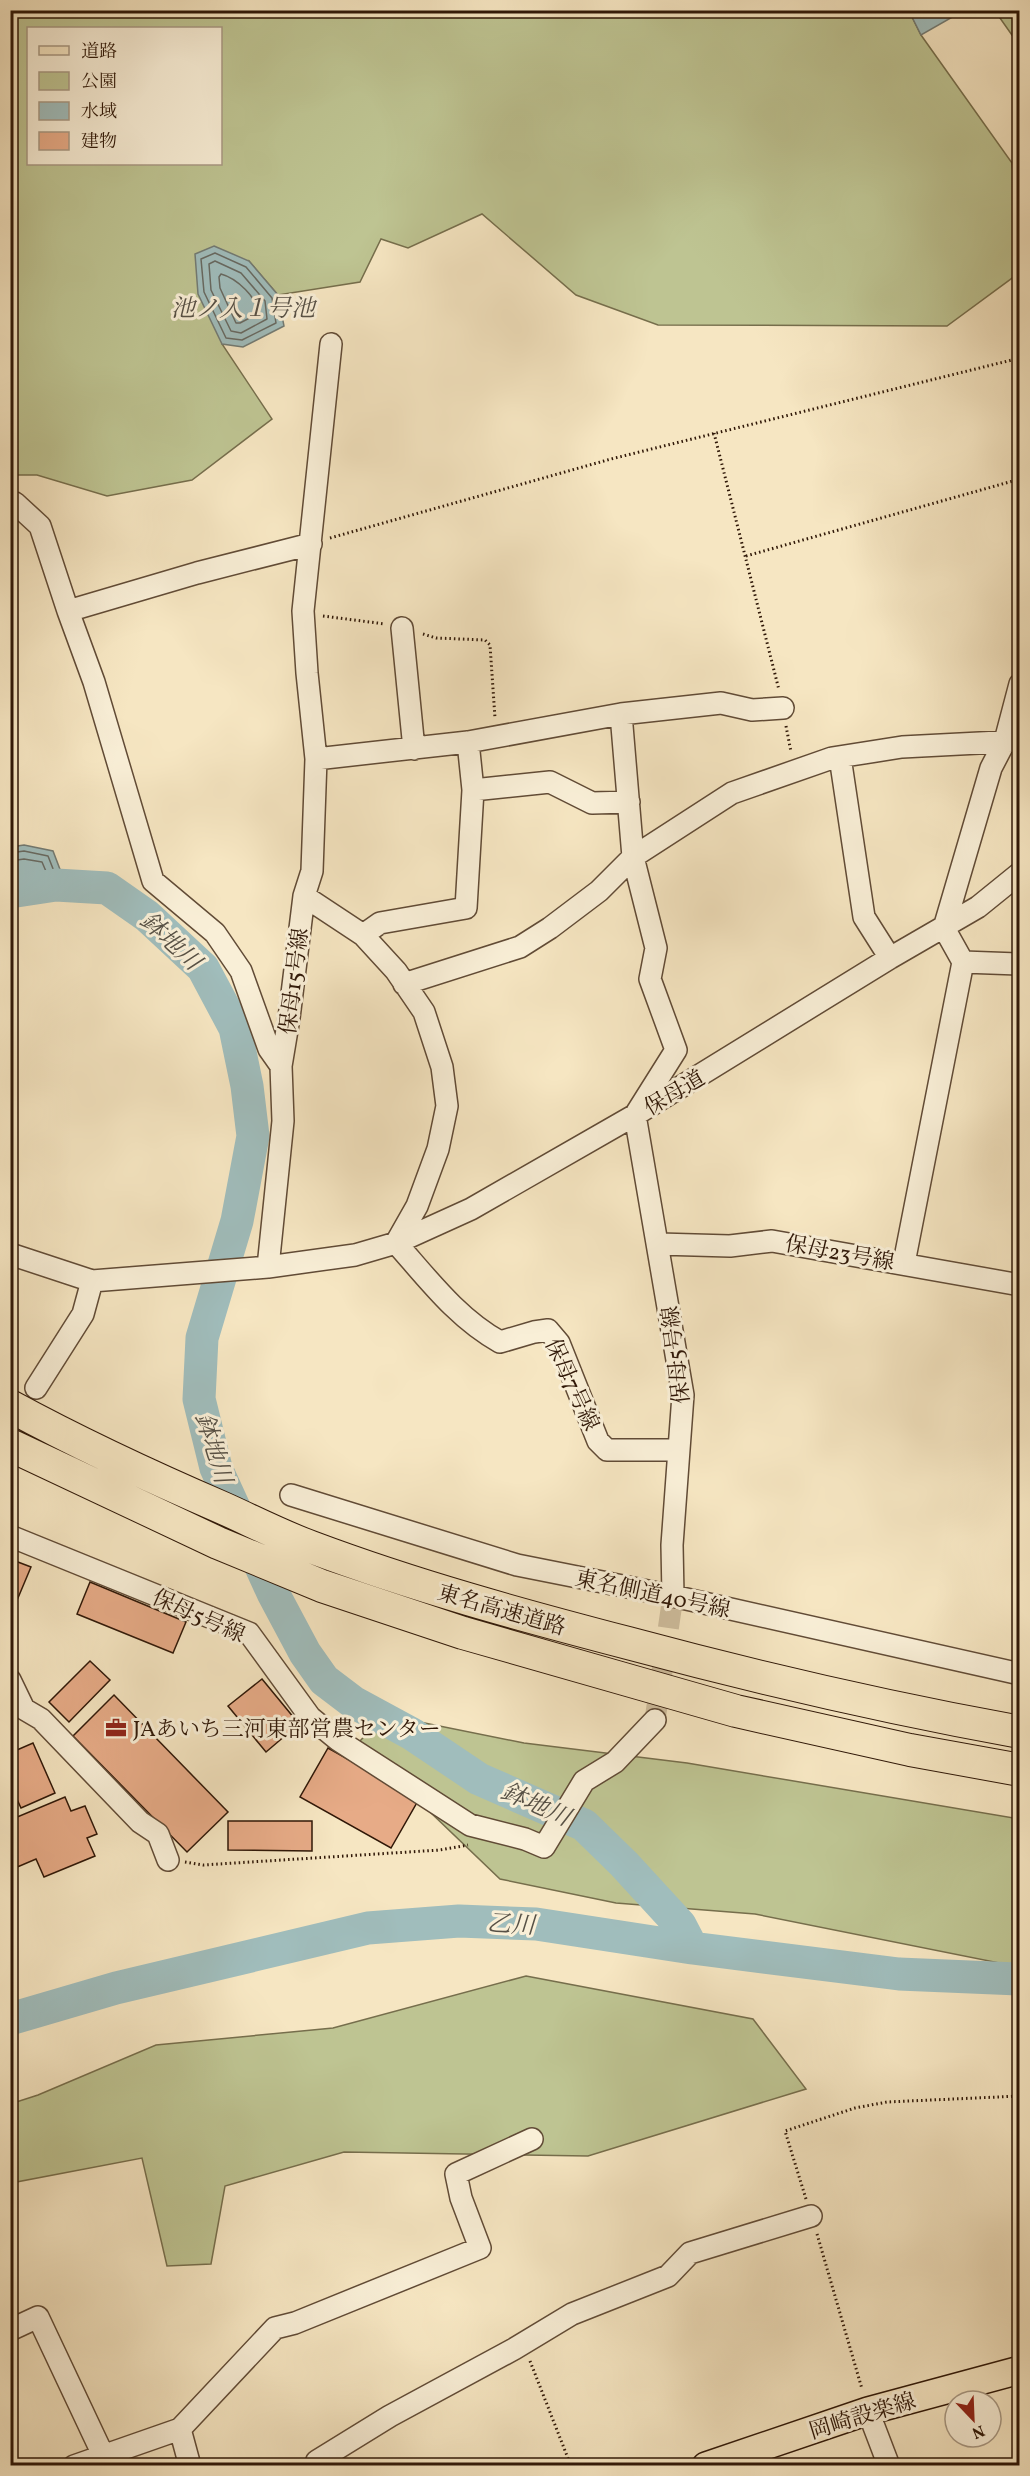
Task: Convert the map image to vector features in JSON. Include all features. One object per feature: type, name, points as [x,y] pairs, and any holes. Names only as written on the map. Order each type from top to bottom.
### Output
[{"type":"highway","name":"東名高速道路","points":[[10,1407],[79,1443],[203,1500],[308,1546],[406,1581],[500,1610],[737,1672],[907,1711],[1020,1732]]},
{"type":"highway","name":"東名高速道路","points":[[10,1444],[218,1543],[322,1586],[464,1633],[736,1711],[910,1750],[1020,1770]]},
{"type":"main road","name":"岡崎設楽線","points":[[706,2466],[868,2411],[1020,2370]]},
{"type":"street","name":"保母15号線","points":[[258,1268],[283,1121],[281,1066],[304,896],[312,871],[316,759],[303,611],[331,344]]},
{"type":"street","points":[[10,504],[15,503],[40,526],[94,682],[153,881],[216,933],[241,971],[269,1049],[281,1066]]},
{"type":"street","points":[[68,611],[197,573],[311,544]]},
{"type":"street","points":[[402,628],[414,748]]},
{"type":"street","points":[[904,1263],[963,962],[944,928],[991,768],[1012,741],[1020,684]]},
{"type":"street","points":[[316,759],[497,738],[621,714],[721,703],[752,710],[783,708]]},
{"type":"street","points":[[621,714],[633,857],[656,948],[650,979],[676,1050],[635,1115]]},
{"type":"street","points":[[404,984],[520,946],[550,928],[599,891],[633,857],[732,793],[794,770],[840,757],[902,747],[1012,741]]},
{"type":"street","points":[[363,935],[380,923],[466,908],[473,790],[468,742]]},
{"type":"street","points":[[840,757],[864,917],[890,958]]},
{"type":"street","points":[[473,790],[550,782],[592,804],[629,802]]},
{"type":"street","name":"保母道","points":[[92,1281],[258,1268],[355,1255],[396,1243],[471,1209],[635,1115],[890,958],[978,907],[1020,873]]},
{"type":"street","points":[[304,896],[363,935],[396,972],[424,1012],[442,1066],[447,1106],[438,1149],[417,1206],[396,1243]]},
{"type":"street","points":[[963,962],[1020,964]]},
{"type":"street","name":"保母5号線","points":[[635,1115],[659,1244],[683,1395],[672,1545],[673,1596]]},
{"type":"street","name":"保母23号線","points":[[659,1244],[730,1246],[772,1241],[1020,1285]]},
{"type":"street","name":"保母7号線","points":[[396,1243],[476,1329],[500,1342],[548,1330],[559,1343],[598,1441],[607,1450],[678,1450]]},
{"type":"street","points":[[10,1254],[92,1281],[83,1314],[36,1388]]},
{"type":"street","name":"東名側道40号線","points":[[291,1495],[517,1565],[673,1596],[1020,1674]]},
{"type":"street","name":"保母5号線","points":[[10,1536],[249,1633],[310,1717],[338,1740],[470,1835],[525,1839],[544,1847],[584,1782],[615,1762],[655,1720]]},
{"type":"street","points":[[10,1680],[24,1709],[41,1719],[140,1821],[158,1834],[168,1860]]},
{"type":"street","points":[[74,2466],[180,2429],[275,2328],[295,2323],[480,2248],[460,2198],[456,2174],[532,2139]]},
{"type":"street","points":[[318,2466],[317,2462],[390,2416],[572,2314],[668,2276],[690,2253],[811,2216]]},
{"type":"street","points":[[10,2330],[38,2317],[103,2455]]},
{"type":"street","points":[[868,2411],[889,2466]]},
{"type":"street","points":[[180,2429],[190,2466]]},
{"type":"path","points":[[311,544],[599,462],[1020,358]]},
{"type":"path","points":[[714,433],[783,708],[794,770]]},
{"type":"path","points":[[746,556],[1020,479]]},
{"type":"path","points":[[303,611],[336,619],[390,625],[436,638],[485,640],[490,645],[497,738]]},
{"type":"path","points":[[168,1860],[203,1865],[440,1850],[470,1835]]},
{"type":"path","points":[[868,2411],[785,2130],[855,2108],[887,2102],[1020,2096]]},
{"type":"path","points":[[523,2343],[571,2466]]},
{"type":"green space","points":[[10,11],[909,11],[921,35],[1012,163],[1019,233],[1019,273],[947,326],[658,325],[576,295],[482,214],[408,248],[381,239],[360,282],[278,295],[249,261],[222,344],[272,419],[192,480],[107,496],[37,475],[11,475]]},
{"type":"green space","points":[[995,11],[1019,11],[1019,45]]},
{"type":"green space","points":[[385,1715],[524,1743],[687,1763],[1019,1819],[1019,1967],[755,1914],[616,1903],[500,1879],[358,1743]]},
{"type":"green space","points":[[526,1976],[753,2019],[806,2089],[588,2156],[344,2152],[225,2186],[211,2264],[167,2266],[142,2158],[11,2183],[10,2104],[38,2095],[156,2045],[333,2028]]},
{"type":"water","points":[[909,11],[963,11],[921,35]]},
{"type":"water","name":"池ノ入１号池","points":[[214,246],[249,261],[278,295],[284,326],[243,347],[222,344],[198,294],[195,254]]},
{"type":"water","points":[[24,845],[53,851],[69,893],[11,894],[11,847]]},
{"type":"building","points":[[10,1559],[31,1567],[15,1605],[10,1603]]},
{"type":"building","points":[[90,1582],[186,1622],[173,1653],[77,1614]]},
{"type":"building","points":[[90,1661],[110,1680],[69,1722],[49,1702]]},
{"type":"building","points":[[262,1679],[299,1724],[266,1752],[228,1706]]},
{"type":"building","points":[[114,1695],[228,1812],[187,1852],[73,1736]]},
{"type":"building","points":[[33,1743],[55,1793],[21,1808],[10,1784],[10,1753]]},
{"type":"building","points":[[328,1748],[419,1799],[391,1848],[300,1797]]},
{"type":"building","points":[[65,1797],[71,1811],[85,1806],[97,1834],[87,1838],[95,1856],[44,1877],[36,1859],[15,1868],[10,1858],[10,1820]]},
{"type":"building","points":[[228,1821],[312,1821],[312,1851],[228,1850]]},
{"type":"waterway","name":"鉢地川","points":[[10,892],[56,885],[107,888],[147,916],[203,968],[235,1028],[247,1086],[253,1136],[237,1221],[202,1338],[199,1399],[216,1468],[273,1593],[305,1653],[324,1680],[353,1702],[412,1734],[479,1779],[584,1825],[624,1864],[680,1925],[692,1948]]},
{"type":"waterway","name":"乙川","points":[[10,2019],[116,1988],[368,1928],[459,1921],[536,1924],[692,1948],[899,1974],[1020,1979]]},
{"type":"tunnel","points":[[655,1720],[673,1596]]},
{"type":"place","name":"JAあいち三河東部営農センター","points":[[116,1728]]}]
